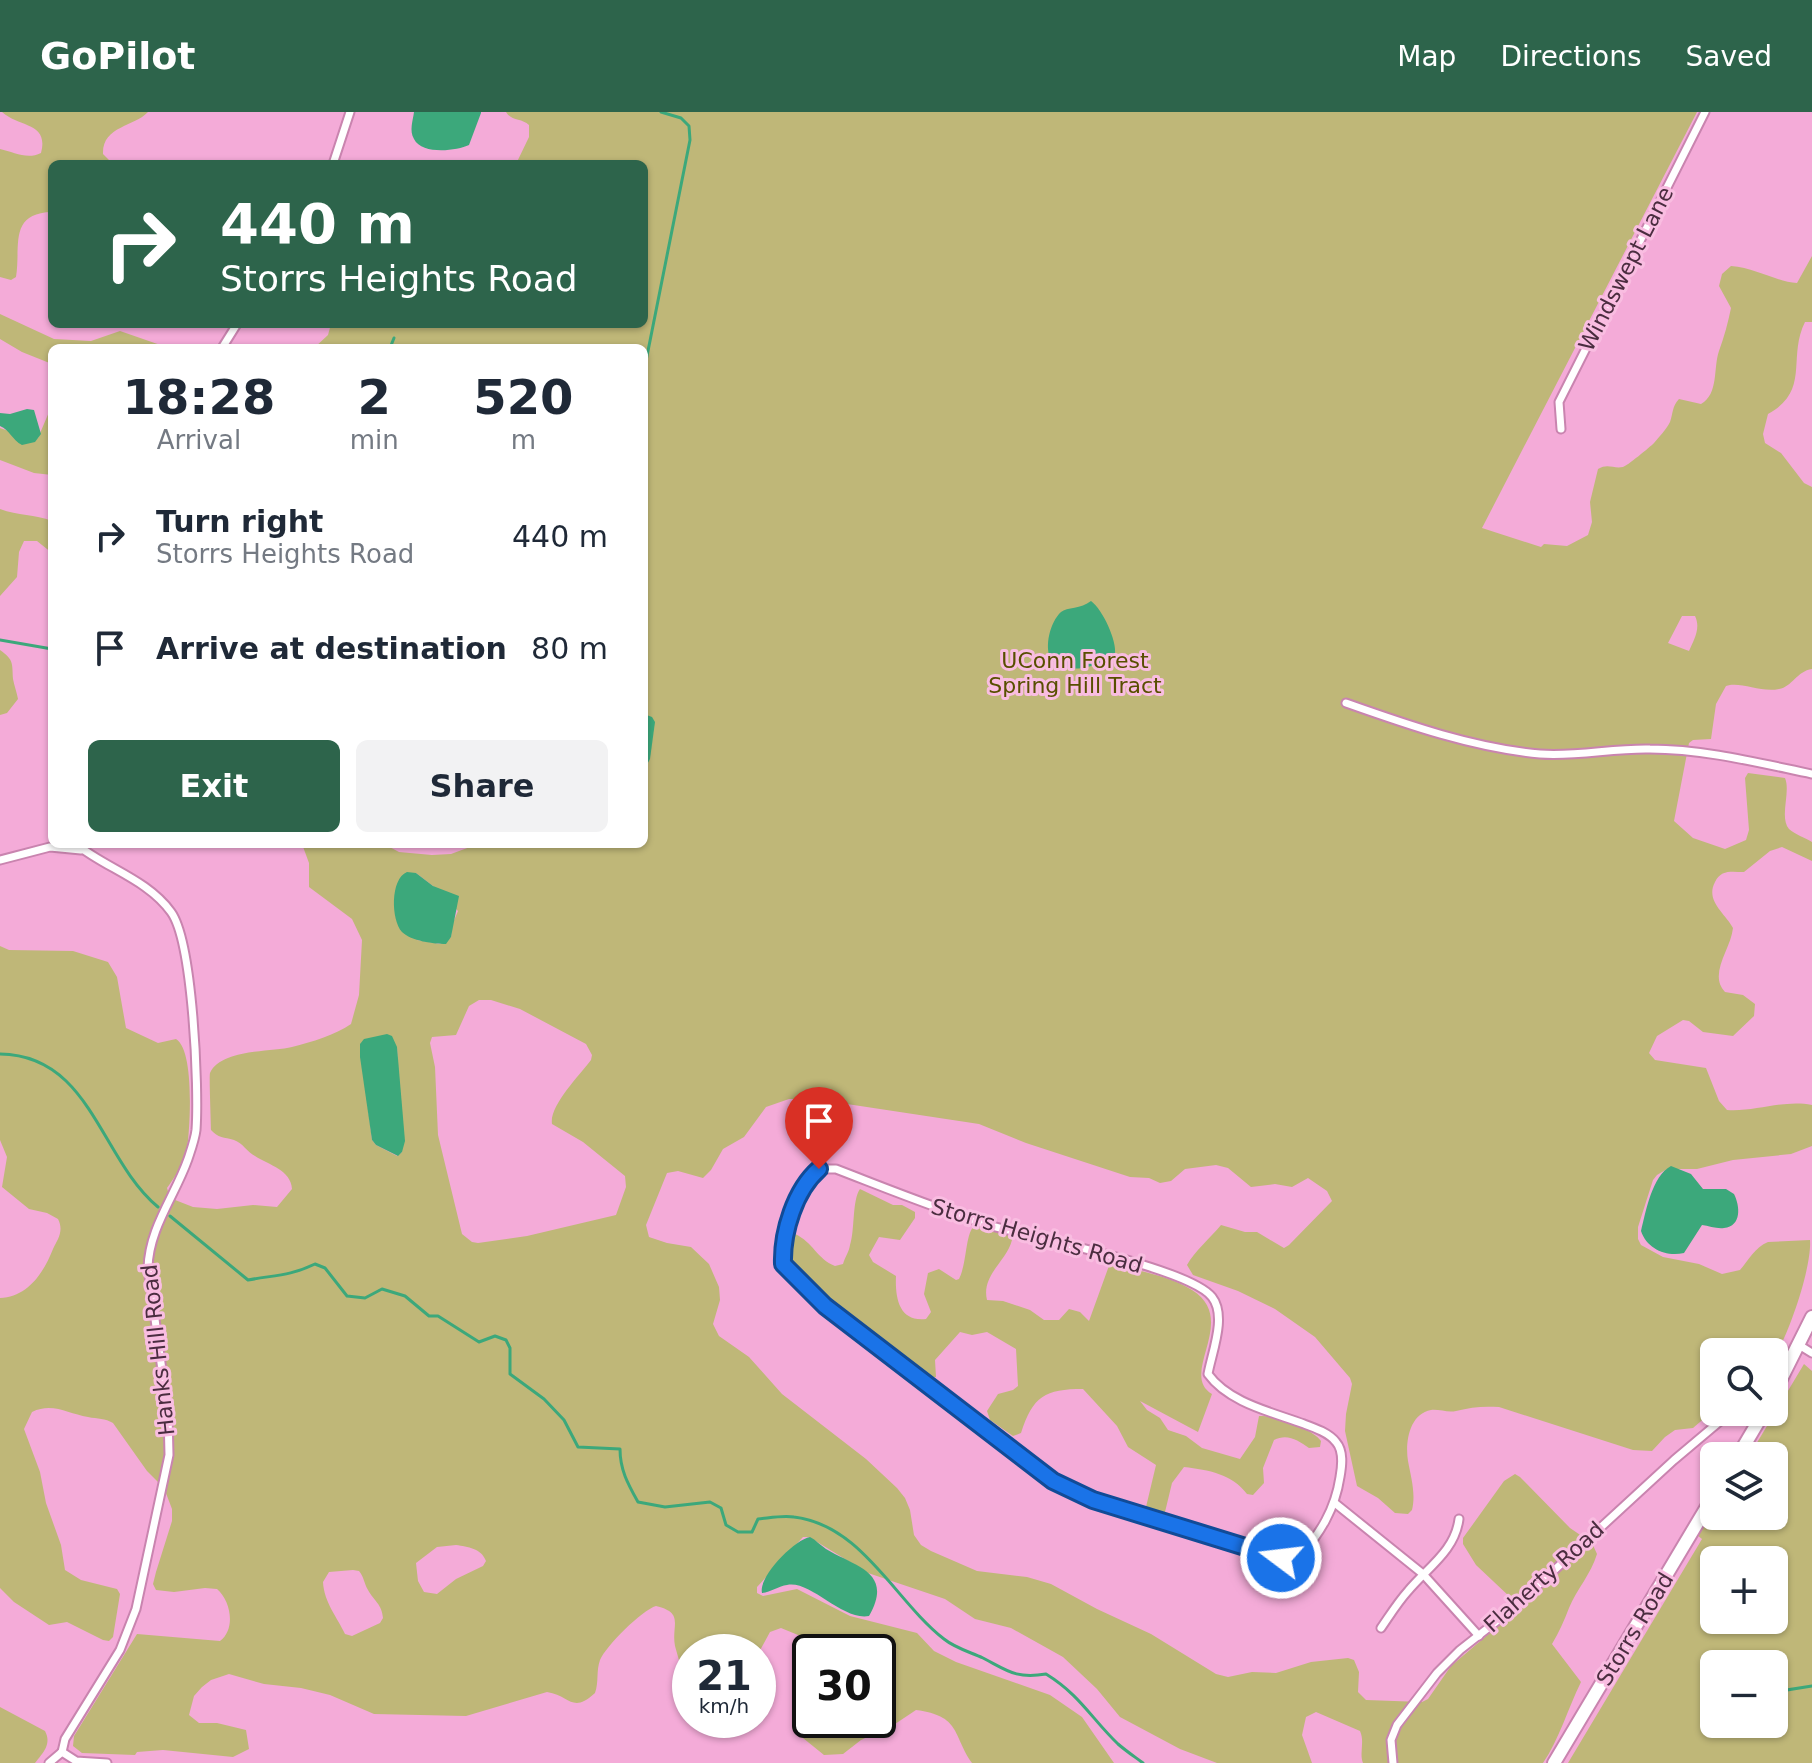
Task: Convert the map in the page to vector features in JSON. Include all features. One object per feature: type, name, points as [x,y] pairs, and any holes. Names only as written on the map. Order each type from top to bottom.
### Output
[{"type":"main road","points":[[1788,1366],[1812,1317]]},
{"type":"main road","name":"Storrs Road","points":[[1554,1763],[1700,1518]]},
{"type":"street","points":[[334,160],[350,112]]},
{"type":"street","name":"Windswept Lane","points":[[1561,429],[1559,402],[1705,112]]},
{"type":"street","points":[[1346,703],[1502,749],[1542,754],[1649,749],[1701,753],[1812,774]]},
{"type":"street","points":[[0,860],[48,847]]},
{"type":"street","points":[[68,848],[83,850]]},
{"type":"street","name":"Hanks Hill Road","points":[[62,1752],[65,1739],[120,1650],[136,1609],[158,1511],[169,1455],[168,1414],[148,1251],[196,1132],[194,1040],[182,937],[171,912],[146,889],[81,848]]},
{"type":"street","name":"Storrs Heights Road","points":[[819,1169],[836,1169],[932,1207],[1138,1264],[1201,1286],[1214,1299],[1219,1316],[1208,1374],[1216,1386],[1235,1398],[1322,1431],[1338,1443],[1343,1461],[1336,1504],[1299,1558],[1281,1558],[1093,1500],[1053,1481],[825,1306],[783,1264],[782,1245],[806,1180],[819,1169]]},
{"type":"street","points":[[1799,1345],[1812,1353]]},
{"type":"street","name":"Flaherty Road","points":[[1393,1763],[1391,1740],[1408,1708],[1437,1673],[1714,1426]]},
{"type":"street","points":[[1336,1504],[1423,1574],[1479,1636]]},
{"type":"street","points":[[1381,1628],[1457,1535],[1459,1519]]},
{"type":"street","points":[[49,1763],[62,1752],[76,1761],[107,1763]]},
{"type":"green space","points":[[2,112],[148,112],[108,138],[103,154],[109,160],[48,160],[48,213],[29,218],[23,225],[19,234],[16,277],[11,280],[0,277],[0,149],[31,156],[41,153],[42,143],[37,131]]},
{"type":"green space","name":"UConn Forest Spring Hill Tract","points":[[506,112],[1697,112],[1482,528],[1541,547],[1544,544],[1567,546],[1588,535],[1592,522],[1590,502],[1598,469],[1605,466],[1623,467],[1654,443],[1668,425],[1679,399],[1701,404],[1711,394],[1731,308],[1719,286],[1722,274],[1731,266],[1797,283],[1812,256],[1812,322],[1805,322],[1800,335],[1794,384],[1781,405],[1768,414],[1763,434],[1765,443],[1781,453],[1804,483],[1812,487],[1812,669],[1779,689],[1726,686],[1716,704],[1711,739],[1689,743],[1674,821],[1693,838],[1725,849],[1746,840],[1749,830],[1745,778],[1748,773],[1785,778],[1786,824],[1791,831],[1812,842],[1812,861],[1782,847],[1770,851],[1744,872],[1727,872],[1717,878],[1712,895],[1733,928],[1720,969],[1720,985],[1725,992],[1743,995],[1755,1004],[1754,1016],[1733,1036],[1703,1032],[1683,1020],[1657,1036],[1649,1053],[1655,1060],[1706,1068],[1719,1101],[1727,1110],[1812,1105],[1812,1146],[1791,1154],[1733,1160],[1697,1169],[1667,1169],[1653,1180],[1638,1227],[1641,1245],[1663,1257],[1699,1264],[1722,1274],[1740,1270],[1768,1242],[1810,1240],[1810,1252],[1798,1300],[1784,1338],[1700,1338],[1700,1422],[1693,1428],[1675,1430],[1652,1451],[1633,1450],[1499,1407],[1431,1410],[1413,1423],[1408,1438],[1412,1510],[1408,1514],[1395,1513],[1357,1486],[1345,1431],[1352,1384],[1350,1378],[1315,1337],[1275,1309],[1238,1291],[1193,1275],[1187,1265],[1221,1225],[1257,1232],[1284,1248],[1289,1245],[1332,1201],[1327,1191],[1308,1178],[1292,1187],[1275,1184],[1251,1187],[1228,1168],[1216,1165],[1185,1169],[1171,1181],[1160,1183],[1149,1178],[1130,1177],[979,1124],[814,1099],[789,1099],[766,1107],[744,1137],[723,1149],[703,1178],[678,1171],[667,1173],[646,1225],[649,1237],[691,1247],[709,1264],[719,1287],[720,1300],[713,1324],[719,1336],[749,1357],[782,1394],[866,1459],[897,1488],[905,1498],[914,1535],[921,1545],[977,1571],[1027,1577],[1051,1584],[1151,1634],[1216,1674],[1228,1677],[1252,1672],[1276,1673],[1311,1662],[1348,1658],[1354,1660],[1359,1672],[1358,1692],[1366,1700],[1422,1702],[1428,1699],[1451,1666],[1498,1626],[1511,1598],[1476,1565],[1463,1544],[1463,1538],[1504,1481],[1515,1474],[1570,1528],[1592,1543],[1597,1554],[1552,1644],[1581,1682],[1543,1763],[1363,1763],[1360,1731],[1316,1712],[1306,1717],[1302,1735],[1312,1763],[1217,1763],[1180,1749],[1120,1717],[1097,1689],[1063,1657],[1011,1628],[975,1619],[945,1599],[868,1573],[809,1537],[803,1537],[757,1587],[757,1593],[763,1596],[797,1589],[850,1616],[917,1633],[934,1651],[956,1662],[1050,1695],[1082,1717],[1114,1763],[972,1763],[953,1728],[941,1717],[916,1710],[896,1723],[896,1634],[796,1634],[781,1628],[769,1634],[674,1634],[674,1616],[656,1606],[634,1621],[609,1646],[600,1660],[595,1693],[581,1702],[571,1702],[547,1692],[466,1716],[374,1714],[330,1695],[264,1684],[229,1674],[211,1680],[202,1687],[194,1696],[189,1715],[199,1723],[217,1723],[246,1730],[249,1749],[233,1757],[163,1750],[137,1752],[135,1755],[82,1753],[73,1746],[74,1736],[137,1634],[220,1641],[228,1630],[230,1615],[226,1600],[217,1589],[156,1590],[153,1584],[172,1521],[172,1509],[164,1488],[147,1471],[113,1423],[54,1408],[32,1412],[24,1429],[40,1472],[65,1570],[81,1580],[117,1589],[120,1594],[113,1637],[109,1641],[103,1640],[67,1622],[49,1625],[14,1602],[0,1588],[0,1298],[19,1293],[34,1282],[49,1258],[60,1227],[58,1219],[29,1209],[2,1187],[7,1157],[0,1140],[0,946],[9,950],[73,951],[108,962],[117,977],[126,1028],[158,1043],[176,1039],[182,1046],[189,1074],[188,1139],[184,1159],[167,1188],[170,1198],[193,1207],[277,1207],[292,1189],[288,1177],[237,1141],[219,1136],[211,1130],[210,1073],[216,1065],[235,1056],[300,1045],[331,1035],[351,1024],[359,995],[362,940],[352,919],[309,887],[309,863],[303,848],[392,848],[399,852],[432,855],[451,854],[467,848],[648,848],[648,344],[318,344],[328,335],[330,328],[648,328],[648,160],[518,160],[529,137],[529,125]],"holes":[[[1682,616],[1695,616],[1697,629],[1689,651],[1668,643]],[[416,873],[458,911],[451,937],[440,944],[417,940]],[[479,1000],[491,1000],[520,1009],[586,1044],[592,1055],[591,1060],[560,1100],[552,1124],[583,1142],[625,1176],[626,1187],[616,1215],[527,1236],[478,1243],[462,1234],[438,1135],[435,1067],[430,1043],[432,1037],[456,1035],[469,1006]],[[360,1044],[397,1047],[402,1152],[397,1156],[372,1140]],[[456,1545],[477,1551],[486,1561],[483,1566],[456,1579],[437,1594],[424,1592],[418,1581],[416,1563],[437,1547]],[[359,1571],[383,1618],[380,1623],[352,1636],[345,1634],[328,1603],[323,1582],[329,1572]]]},
{"type":"green space","points":[[0,314],[54,339],[91,341],[120,331],[157,344],[48,344],[48,362],[0,339]]},
{"type":"green space","points":[[48,414],[48,475],[34,473],[0,460],[0,428],[32,439],[38,438]]},
{"type":"green space","points":[[0,509],[48,520],[48,550],[37,541],[24,541],[19,552],[17,577],[0,596]]},
{"type":"green space","points":[[0,650],[11,662],[18,699],[7,713],[0,715]]},
{"type":"green space","points":[[860,1189],[915,1212],[915,1218],[900,1240],[879,1237],[869,1255],[873,1262],[896,1276],[900,1307],[910,1317],[926,1319],[931,1312],[924,1294],[928,1273],[939,1269],[959,1279],[973,1227],[1009,1235],[1012,1240],[988,1283],[987,1300],[1003,1301],[1030,1310],[1044,1320],[1059,1320],[1069,1309],[1080,1312],[1089,1321],[1110,1263],[1163,1277],[1192,1290],[1205,1302],[1211,1316],[1201,1374],[1203,1385],[1212,1394],[1198,1432],[1140,1401],[1147,1410],[1160,1418],[1168,1430],[1186,1436],[1202,1448],[1240,1459],[1255,1437],[1259,1416],[1302,1428],[1317,1436],[1321,1441],[1320,1447],[1309,1448],[1288,1437],[1274,1440],[1263,1468],[1264,1483],[1253,1495],[1219,1474],[1184,1467],[1172,1483],[1165,1512],[1159,1514],[1146,1507],[1156,1465],[1128,1447],[1117,1426],[1083,1389],[1059,1391],[1042,1397],[1030,1411],[1021,1433],[1013,1436],[990,1420],[987,1411],[998,1394],[1018,1386],[1016,1349],[987,1332],[972,1335],[960,1332],[935,1360],[936,1377],[930,1378],[888,1350],[801,1280],[793,1269],[787,1252],[795,1234],[829,1263],[835,1266],[843,1264],[852,1239]]},
{"type":"green space","points":[[1804,1364],[1812,1371],[1812,1763],[1568,1763],[1702,1539],[1697,1535],[1700,1530],[1788,1530],[1788,1442],[1757,1442],[1767,1426],[1788,1426],[1788,1391]]},
{"type":"green space","points":[[0,1707],[45,1731],[47,1744],[35,1763],[0,1763]]},
{"type":"green space","points":[[803,1738],[865,1738],[843,1754],[824,1755]]},
{"type":"shaded area","points":[[414,112],[481,113],[469,145],[431,150],[414,139]]},
{"type":"shaded area","points":[[34,410],[41,434],[35,442],[22,445],[0,426],[0,413],[10,414]]},
{"type":"shaded area","points":[[1091,601],[1108,626],[1115,654],[1101,663],[1075,669],[1051,660],[1048,642],[1057,616],[1064,610]]},
{"type":"shaded area","points":[[648,716],[655,722],[648,763]]},
{"type":"shaded area","points":[[407,872],[416,873],[433,886],[459,896],[451,937],[446,944],[411,938],[398,926],[394,910],[395,891],[401,876]]},
{"type":"shaded area","points":[[387,1034],[392,1036],[397,1047],[405,1141],[398,1156],[372,1140],[360,1057],[360,1044],[364,1039]]},
{"type":"shaded area","points":[[1671,1166],[1691,1174],[1703,1189],[1726,1189],[1734,1194],[1738,1204],[1734,1224],[1721,1228],[1702,1225],[1684,1253],[1677,1254],[1664,1253],[1652,1247],[1641,1231],[1654,1186]]},
{"type":"shaded area","points":[[810,1537],[868,1573],[874,1580],[876,1601],[869,1616],[848,1613],[796,1585],[762,1593],[762,1586],[778,1560]]},
{"type":"waterway","points":[[648,351],[690,140],[689,126],[681,118],[661,112]]},
{"type":"waterway","points":[[392,344],[394,338]]},
{"type":"waterway","points":[[0,640],[48,648]]},
{"type":"waterway","points":[[0,1054],[31,1059],[55,1072],[75,1090],[138,1187],[158,1207]]},
{"type":"waterway","points":[[170,1216],[248,1280],[290,1273],[315,1264],[325,1268],[347,1296],[365,1298],[382,1289],[405,1296],[429,1316],[438,1316],[479,1342],[495,1336],[506,1340],[510,1348],[510,1374],[544,1399],[564,1420],[578,1447],[620,1449],[623,1470],[638,1502],[665,1507],[710,1502],[721,1508],[726,1525],[738,1532],[752,1532],[758,1519],[771,1517],[790,1516],[818,1523],[858,1549],[944,1639],[1013,1673],[1046,1674],[1077,1699],[1118,1744],[1143,1763]]},
{"type":"waterway","points":[[1788,1690],[1812,1686]]},
{"type":"route","points":[[819,1169],[806,1180],[782,1245],[783,1264],[825,1306],[1053,1481],[1093,1500],[1281,1558]]}]
